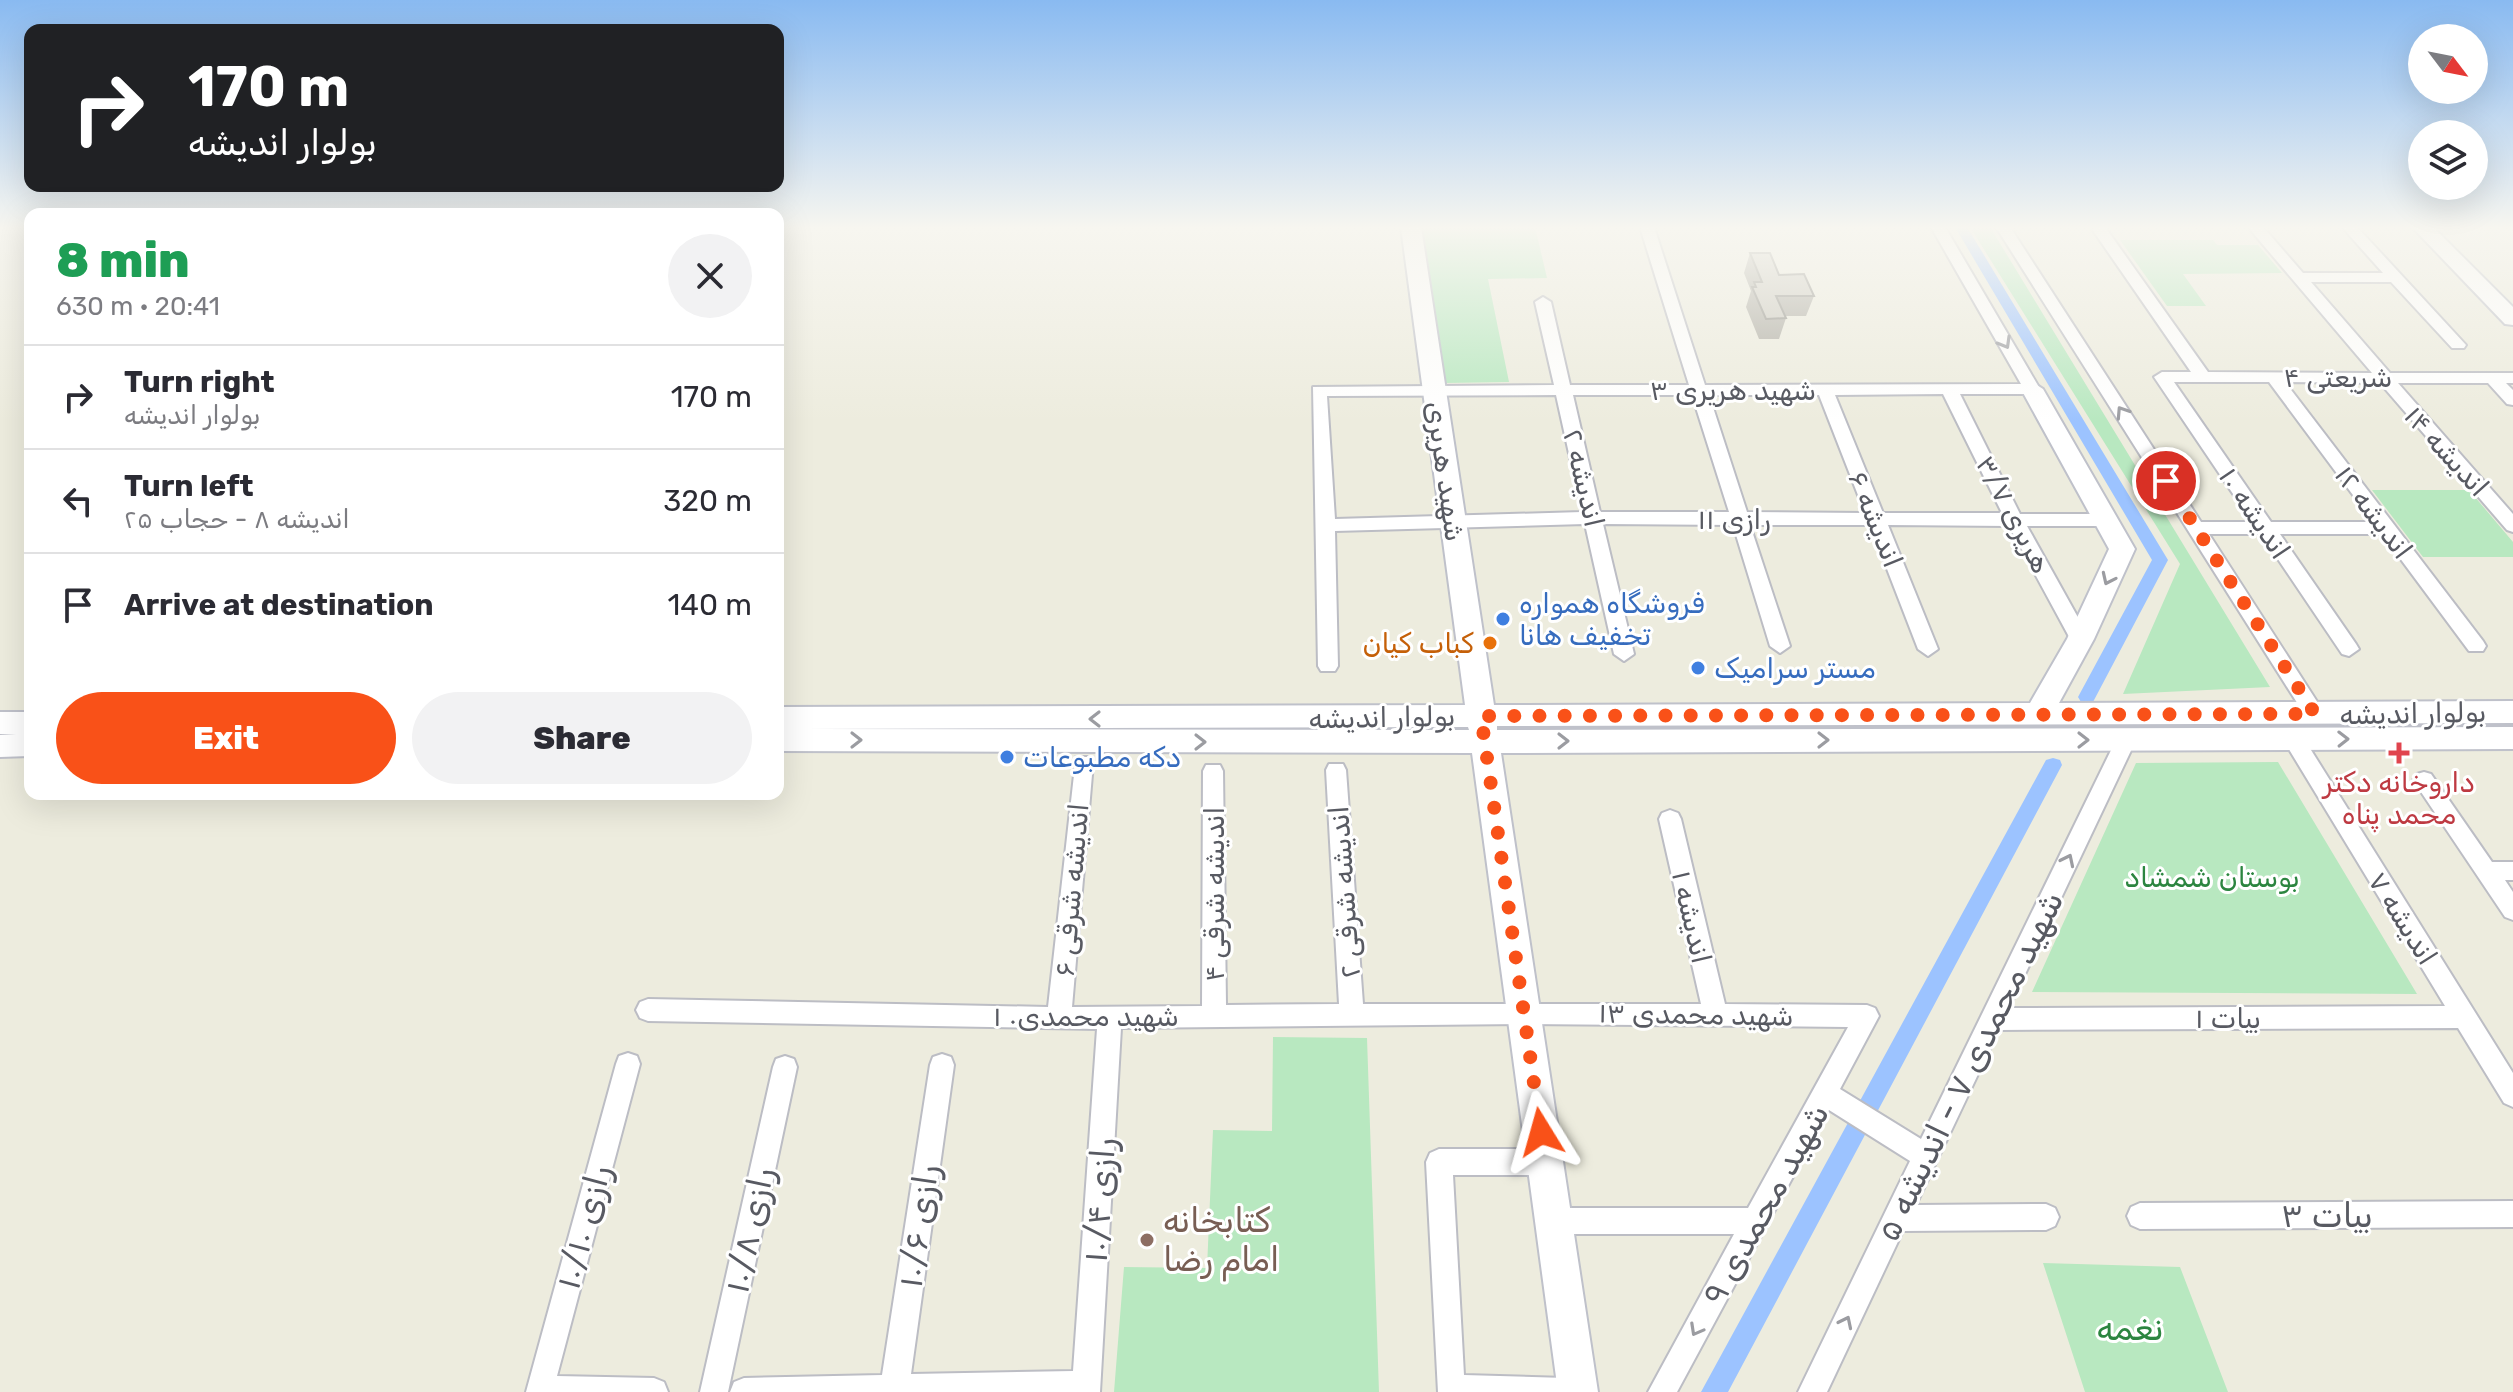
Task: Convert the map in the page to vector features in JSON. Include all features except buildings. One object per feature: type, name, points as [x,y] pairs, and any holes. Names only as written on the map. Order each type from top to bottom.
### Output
[{"type":"main road","name":"شهید هریری","points":[[1421,292],[1578,1392]]},
{"type":"main road","points":[[2486,292],[2513,319]]},
{"type":"main road","points":[[2032,389],[2122,549],[2080,639],[2039,713]]},
{"type":"main road","name":"بولوار اندیشه","points":[[784,740],[1483,728],[2039,713],[2513,712]]},
{"type":"main road","name":"بولوار اندیشه","points":[[784,718],[2126,740],[2513,738]]},
{"type":"main road","points":[[0,723],[24,723]]},
{"type":"main road","points":[[0,746],[24,745]]},
{"type":"street","points":[[1668,292],[1780,646]]},
{"type":"street","points":[[1976,292],[2032,389]]},
{"type":"street","points":[[2045,292],[2315,714]]},
{"type":"street","points":[[2143,292],[2203,377]]},
{"type":"street","name":"اندیشه ۱۴","points":[[2310,292],[2513,526]]},
{"type":"street","points":[[2410,292],[2458,345]]},
{"type":"street","name":"اندیشه ۲","points":[[1543,302],[1624,654]]},
{"type":"street","name":"شریعتی ۴","points":[[2162,377],[2513,378]]},
{"type":"street","name":"اندیشه ۱۰","points":[[2162,377],[2349,649]]},
{"type":"street","name":"اندیشه ۱۲","points":[[2273,377],[2476,646]]},
{"type":"street","points":[[2492,377],[2513,400]]},
{"type":"street","name":"اندیشه ۶","points":[[1825,389],[1928,649]]},
{"type":"street","name":"هریری ۳/۷","points":[[1949,389],[2014,519],[2080,639]]},
{"type":"street","name":"شهید هریری ۳","points":[[1326,525],[1319,391],[2032,389]]},
{"type":"street","name":"رازی ۱۱","points":[[1326,525],[1594,518],[2106,520]]},
{"type":"street","points":[[1326,525],[1328,666]]},
{"type":"street","points":[[2196,528],[2386,528]]},
{"type":"street","name":"شهید محمدی ۷ - اندیشه ۵","points":[[1812,1392],[2126,740]]},
{"type":"street","name":"اندیشه ۷","points":[[2294,740],[2513,1095]]},
{"type":"street","name":"اندیشه شرقی ۶","points":[[1059,1018],[1083,763]]},
{"type":"street","name":"اندیشه شرقی ۲","points":[[1336,770],[1352,1014]]},
{"type":"street","name":"اندیشه شرقی ۴","points":[[1213,771],[1214,1016]]},
{"type":"street","points":[[2424,780],[2513,910]]},
{"type":"street","name":"اندیشه ۱","points":[[1670,819],[1715,1014]]},
{"type":"street","points":[[2486,871],[2513,871]]},
{"type":"street","name":"شهید محمدی۰ ۱","points":[[648,1010],[1059,1018],[1524,1013]]},
{"type":"street","name":"شهید محمدی ۱۳","points":[[1524,1013],[1867,1016]]},
{"type":"street","name":"رازی ۱۰/۴","points":[[1087,1388],[1110,1016]]},
{"type":"street","name":"شهید محمدی ۹","points":[[1662,1392],[1867,1016]]},
{"type":"street","name":"بیات ۱","points":[[1992,1019],[2465,1017]]},
{"type":"street","name":"رازی ۱۰/۱۰","points":[[628,1064],[539,1390],[654,1392]]},
{"type":"street","name":"رازی ۱۰/۶","points":[[895,1390],[942,1065]]},
{"type":"street","name":"رازی ۱۰/۸","points":[[714,1392],[785,1067]]},
{"type":"street","points":[[1825,1094],[1926,1156]]},
{"type":"street","points":[[1545,1162],[1439,1162],[1451,1389],[1566,1392]]},
{"type":"street","name":"بیات ۳","points":[[2140,1216],[2513,1214]]},
{"type":"street","points":[[1896,1218],[2046,1217]]},
{"type":"street","points":[[1554,1221],[1756,1221]]},
{"type":"street","points":[[744,1392],[1087,1388]]},
{"type":"green space","points":[[1431,292],[1491,292],[1509,382],[1445,383]]},
{"type":"green space","points":[[2010,292],[2030,292],[2270,687],[2123,694],[2180,564]]},
{"type":"green space","points":[[2157,292],[2196,292],[2206,306],[2167,306]]},
{"type":"green space","points":[[2372,490],[2469,490],[2513,542],[2513,557],[2423,557]]},
{"type":"green space","name":"بوستان شمشاد","points":[[2278,762],[2417,994],[2032,992],[2136,763]]},
{"type":"green space","points":[[1273,1037],[1367,1038],[1379,1392],[1114,1392],[1124,1267],[1207,1268],[1213,1130],[1272,1131]]},
{"type":"green space","name":"نغمه","points":[[2043,1263],[2180,1267],[2228,1392],[2085,1392]]},
{"type":"waterway","points":[[2000,292],[2160,560],[2087,697]]},
{"type":"waterway","points":[[1714,1392],[2053,765]]},
{"type":"place","name":"فروشگاه همواره تخفیف هانا","points":[[1503,619]]},
{"type":"place","name":"کباب کیان","points":[[1490,643]]},
{"type":"place","name":"مستر سرامیک","points":[[1698,668]]},
{"type":"place","name":"داروخانه دکتر محمد پناه","points":[[2399,753]]},
{"type":"place","name":"دکه مطبوعات","points":[[1007,757]]},
{"type":"place","name":"کتابخانه امام رضا","points":[[1147,1240]]},
{"type":"route","points":[[1541,1132],[1481,716],[2315,714],[2166,481]]}]
